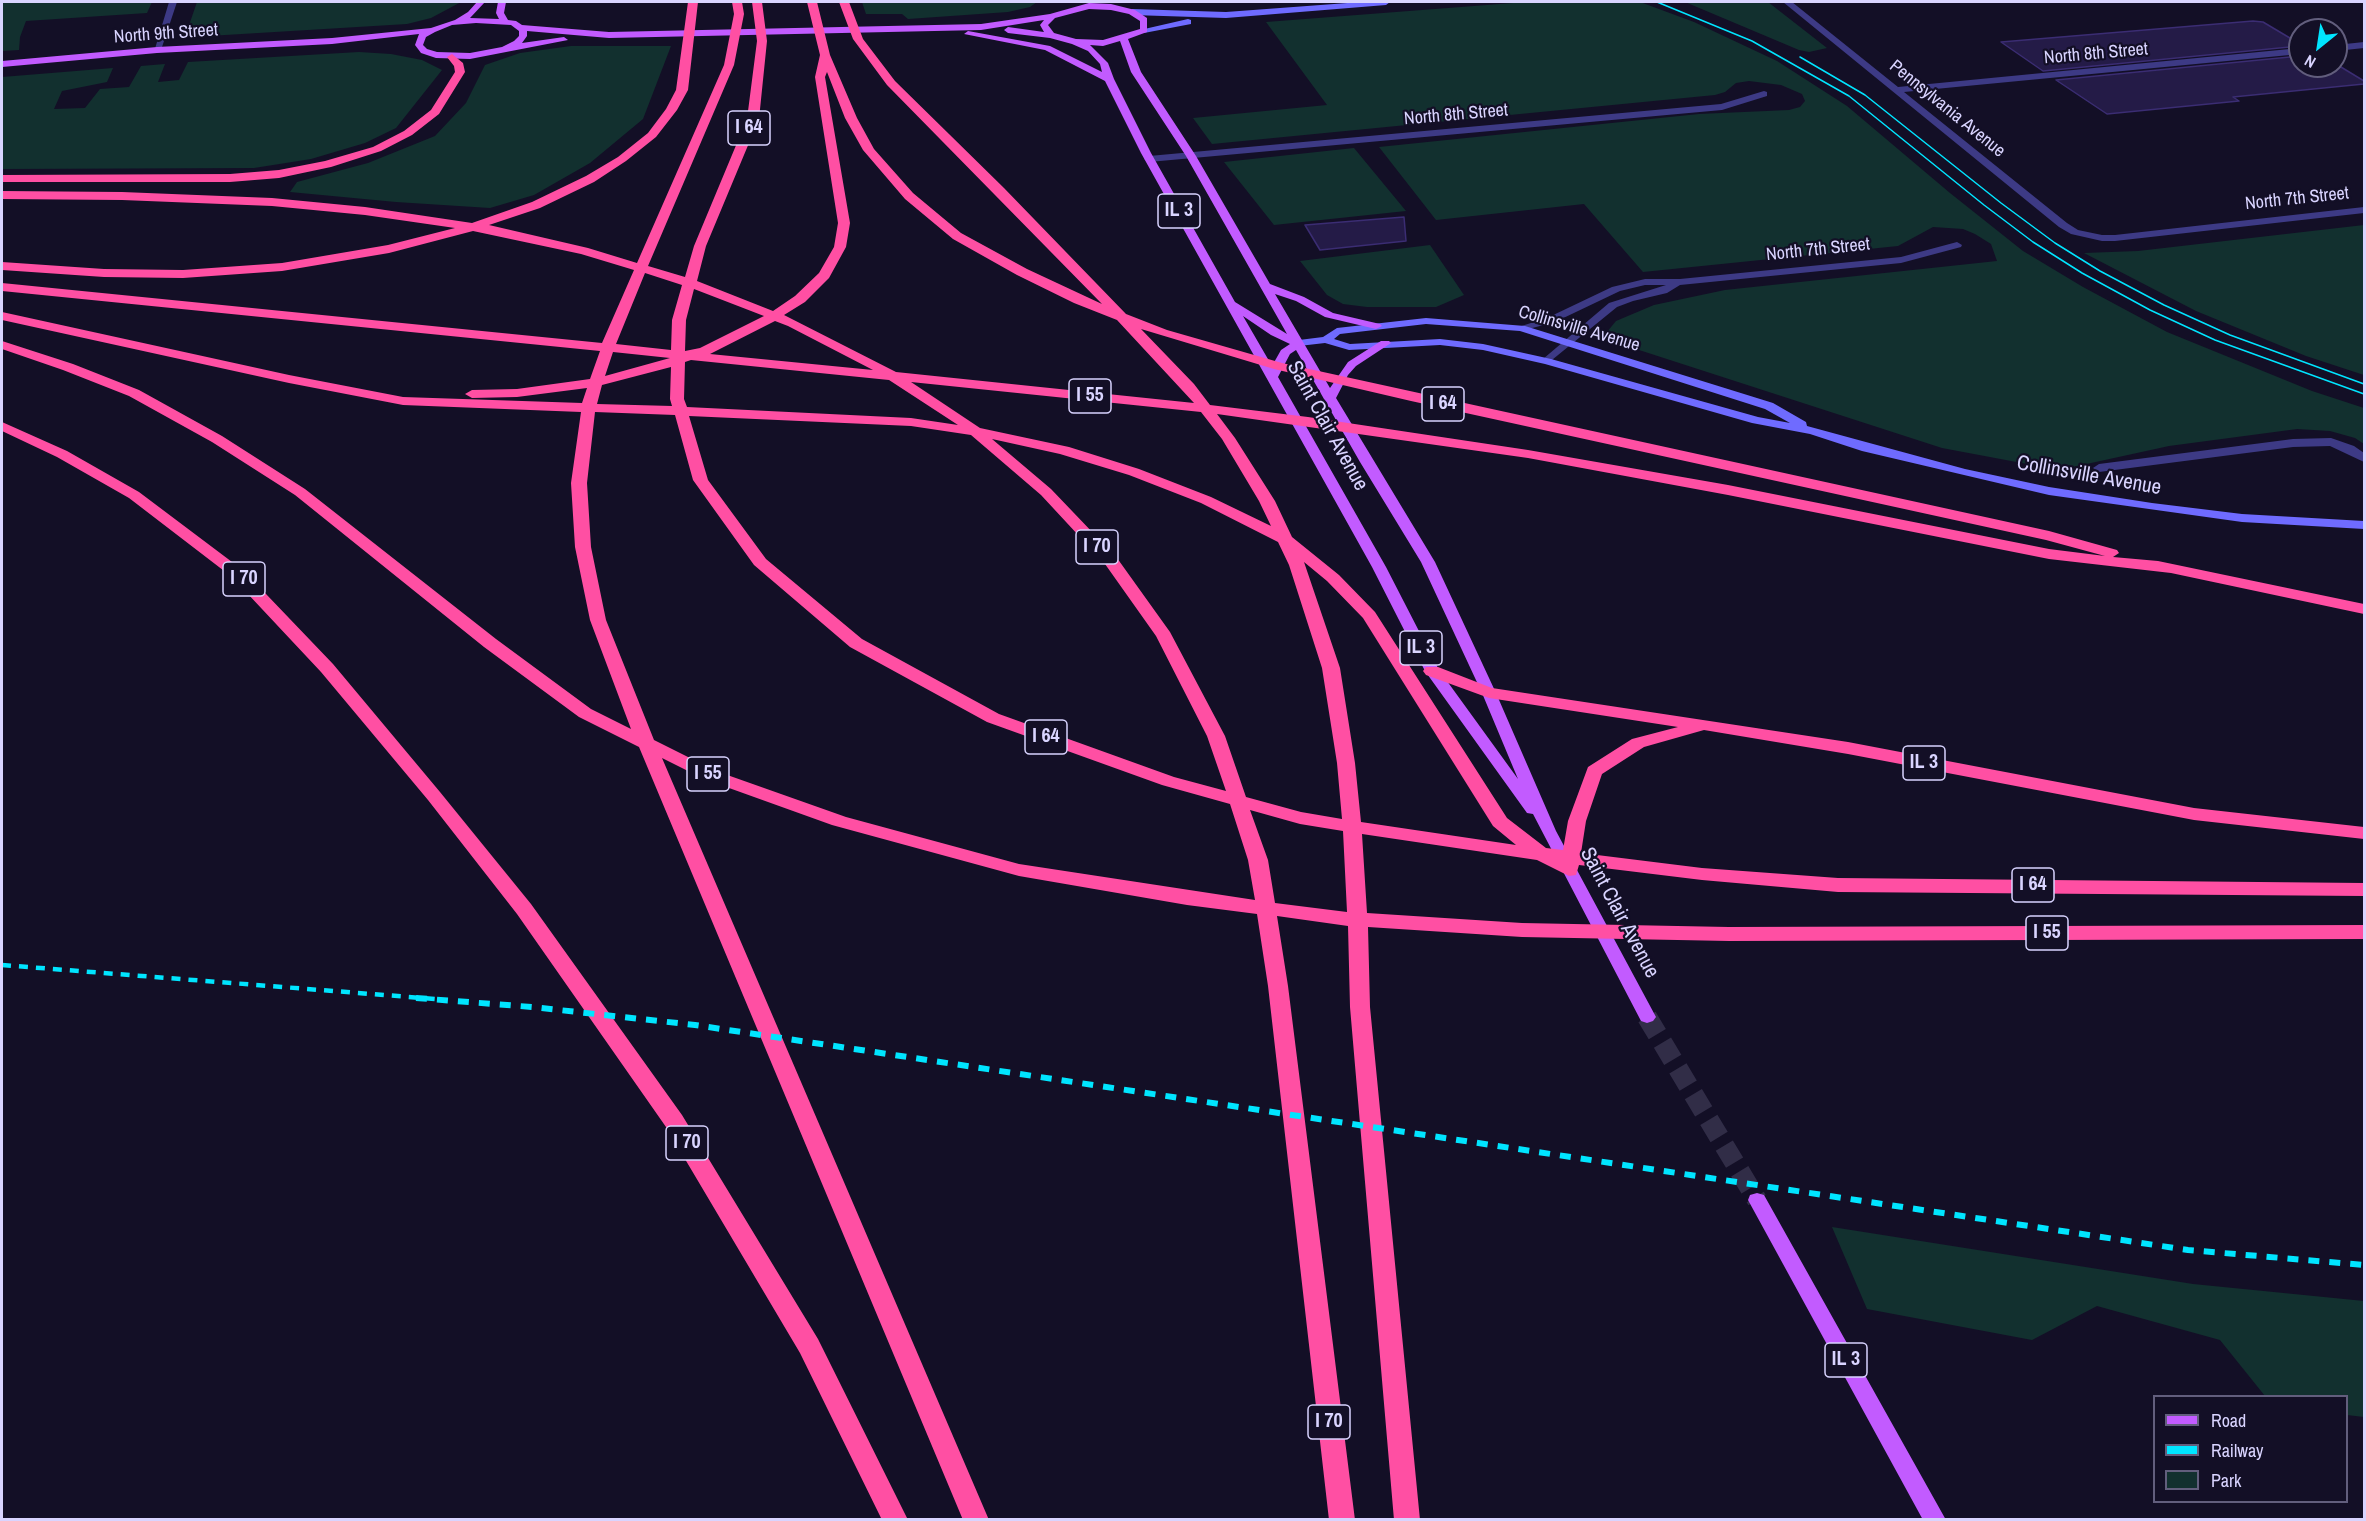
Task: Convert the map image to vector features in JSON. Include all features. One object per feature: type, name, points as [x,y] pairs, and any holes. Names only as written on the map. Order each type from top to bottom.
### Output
[{"type":"highway","points":[[2,266],[104,273],[172,274],[282,267],[388,249],[469,228],[536,205],[590,179],[622,159],[652,135],[671,110],[682,90],[693,2]]},
{"type":"highway","points":[[737,2],[739,14],[729,65],[616,323],[590,399],[579,483],[583,547],[598,620],[626,698],[976,1520]]},
{"type":"highway","name":"I 64","points":[[757,2],[762,41],[753,119],[700,246],[679,320],[677,399],[701,480],[760,562],[856,643],[993,718],[1168,781],[1300,818],[1469,845],[1702,874],[1838,885],[2364,890]]},
{"type":"highway","name":"I 64","points":[[812,2],[825,55],[851,118],[869,150],[909,196],[957,236],[1079,300],[1162,333],[1279,366],[1411,397],[2049,536],[2169,569]]},
{"type":"highway","points":[[844,2],[858,39],[891,83],[1000,191],[1189,387],[1228,438],[1267,501],[1297,565],[1331,668],[1346,764],[1356,869],[1359,1007],[1407,1520]]},
{"type":"highway","points":[[351,391],[459,395],[516,393],[583,385],[647,370],[705,351],[758,326],[800,299],[824,275],[840,247],[844,223],[820,77],[825,55]]},
{"type":"highway","points":[[2,179],[230,178],[279,174],[327,164],[377,148],[408,133],[435,112],[460,72],[459,65],[452,57]]},
{"type":"highway","name":"I 70","points":[[2,195],[194,198],[272,202],[365,211],[488,229],[584,251],[684,281],[793,323],[875,364],[964,422],[1046,492],[1111,561],[1164,636],[1216,735],[1258,860],[1278,986],[1342,1520]]},
{"type":"highway","name":"I 55","points":[[2,287],[1152,402],[1308,421],[1528,454],[1728,490],[2049,554],[2169,569],[2364,609]]},
{"type":"highway","points":[[2,316],[403,401],[463,405],[816,416],[911,422],[997,435],[1064,450],[1134,472],[1206,500],[1282,537],[1333,578],[1369,615],[1500,822],[1533,849],[1569,870]]},
{"type":"highway","name":"I 55","points":[[2,345],[68,367],[134,393],[217,439],[300,492],[490,643],[585,713],[710,776],[839,822],[1019,870],[1187,898],[1349,919],[1522,930],[1729,934],[2364,932]]},
{"type":"highway","name":"I 70","points":[[2,426],[62,454],[134,495],[238,574],[327,668],[434,796],[524,909],[674,1121],[809,1346],[895,1520]]},
{"type":"highway","points":[[1432,671],[1489,693],[1704,725]]},
{"type":"highway","name":"IL 3","points":[[1569,870],[1577,821],[1594,771],[1638,743],[1704,725],[1848,748],[2194,814],[2364,832]]},
{"type":"main road","points":[[457,22],[471,14],[482,2]]},
{"type":"main road","points":[[502,2],[500,13],[504,21]]},
{"type":"main road","points":[[1100,2],[1111,7]]},
{"type":"main road","points":[[981,27],[1051,35],[1075,42],[1103,43],[1124,40],[1144,30],[1226,15],[1386,2]]},
{"type":"main road","points":[[1051,35],[1044,25],[1052,16],[1069,6],[1111,7],[1132,12],[1226,15]]},
{"type":"main road","points":[[1132,12],[1144,20],[1144,30]]},
{"type":"main road","points":[[432,30],[420,38],[415,46],[431,54],[452,57],[483,55],[510,47],[609,35],[981,27],[1052,16]]},
{"type":"main road","points":[[457,22],[504,21],[521,28],[609,35]]},
{"type":"main road","name":"North 9th Street","points":[[2,64],[157,50],[402,35],[432,30],[457,22]]},
{"type":"main road","points":[[510,47],[522,39],[524,32],[521,28]]},
{"type":"main road","points":[[935,28],[1047,48],[1109,79]]},
{"type":"main road","name":"Saint Clair Avenue","points":[[1124,40],[1136,72],[1191,156],[1366,462],[1428,562],[1489,693],[1548,831],[1647,1017]]},
{"type":"main road","name":"North 9th Street","points":[[333,41],[399,44]]},
{"type":"main road","name":"Saint Clair Avenue","points":[[1075,42],[1091,49],[1104,63],[1109,79],[1149,159],[1379,567],[1432,671],[1548,831]]},
{"type":"main road","points":[[1267,287],[1300,299],[1329,315],[1376,326]]},
{"type":"main road","points":[[1231,302],[1257,323],[1299,343]]},
{"type":"main road","name":"Collinsville Avenue","points":[[1326,340],[1337,331],[1426,321],[1521,328],[1769,406],[1812,431]]},
{"type":"main road","name":"Collinsville Avenue","points":[[1299,343],[1326,340],[1349,347],[1440,342],[1483,347],[1547,361],[1756,420],[1812,431],[1866,448],[2049,491],[2242,518],[2364,525]]},
{"type":"main road","points":[[1272,376],[1285,351],[1299,343]]},
{"type":"main road","points":[[1330,398],[1343,374],[1352,364],[1384,344]]},
{"type":"main road","name":"IL 3","points":[[1757,1200],[1935,1520]]},
{"type":"street","points":[[157,50],[173,2]]},
{"type":"street","name":"Pennsylvania Avenue","points":[[1786,2],[2063,225],[2090,236]]},
{"type":"street","points":[[2348,47],[2364,45]]},
{"type":"street","name":"North 8th Street","points":[[1895,90],[2288,52]]},
{"type":"street","name":"North 8th Street","points":[[1149,159],[1722,107],[1764,94]]},
{"type":"street","name":"North 7th Street","points":[[2090,236],[2115,238],[2364,210]]},
{"type":"street","name":"North 7th Street","points":[[1521,328],[1551,320],[1616,289],[1645,282],[1680,282],[1901,260],[1957,245]]},
{"type":"street","name":"North 7th Street","points":[[1547,361],[1613,304],[1663,291],[1680,282]]},
{"type":"street","points":[[2099,468],[2293,443],[2331,442],[2350,449],[2364,458]]},
{"type":"green space","points":[[2,2],[152,2],[147,13],[26,21],[20,37],[19,50],[2,51]]},
{"type":"green space","points":[[197,2],[461,2],[431,18],[407,24],[192,37],[187,31]]},
{"type":"green space","points":[[862,2],[1037,2],[1030,7],[1008,12],[908,19],[902,14],[866,14]]},
{"type":"green space","points":[[1526,2],[1640,2],[1694,22],[1777,61],[1847,106],[2023,251],[2083,287],[2167,332],[2312,391],[2364,408],[2364,444],[2355,438],[2330,431],[2297,429],[2169,446],[2059,470],[1942,448],[1602,338],[1616,321],[1654,305],[1725,290],[1997,261],[1991,244],[1975,234],[1963,229],[1933,227],[1898,246],[1643,272],[1584,204],[1436,220],[1379,147],[1699,114],[1789,110],[1800,107],[1805,101],[1802,94],[1781,85],[1749,81],[1736,83],[1725,92],[1715,95],[1212,144],[1193,118],[1327,105],[1266,22]]},
{"type":"green space","points":[[1685,2],[1768,2],[1827,48],[1809,52],[1799,50]]},
{"type":"green space","points":[[571,46],[671,46],[643,119],[590,163],[534,195],[490,208],[290,192],[297,182],[368,163],[435,136],[466,103],[485,65],[520,53]]},
{"type":"green space","points":[[359,52],[391,54],[422,60],[442,70],[396,128],[365,143],[311,159],[254,168],[2,169],[2,77],[113,68],[107,82],[62,91],[54,109],[85,108],[100,89],[129,87],[141,66],[165,64],[158,82],[179,80],[188,62]]},
{"type":"green space","points":[[1354,148],[1406,211],[1274,225],[1224,162]]},
{"type":"green space","points":[[2364,225],[2364,375],[2306,356],[2196,311],[2084,253],[2138,251]]},
{"type":"green space","points":[[1430,245],[1464,295],[1436,307],[1367,307],[1343,304],[1327,295],[1300,261]]},
{"type":"green space","points":[[1832,1227],[2193,1284],[2364,1301],[2364,1417],[2348,1415],[2348,1395],[2264,1395],[2220,1340],[2097,1306],[2032,1340],[1867,1309]]},
{"type":"building","points":[[2253,21],[2263,22],[2288,37],[2288,47],[2043,71],[2001,42]]},
{"type":"building","points":[[2288,57],[2288,78],[2348,78],[2348,71],[2364,81],[2364,84],[2233,97],[2239,101],[2107,114],[2056,80]]},
{"type":"building","points":[[1404,217],[1406,241],[1320,250],[1305,225]]},
{"type":"tunnel","points":[[1647,1017],[1757,1200]]},
{"type":"tram line","points":[[1657,2],[1752,41],[1849,96],[1984,205],[2033,242],[2082,273],[2150,310],[2215,340],[2364,394]]},
{"type":"tram line","points":[[1800,57],[1865,95],[2001,203],[2055,243],[2100,271],[2164,305],[2230,335],[2364,384]]},
{"type":"railway","points":[[2,965],[435,999]]},
{"type":"railway","points":[[416,998],[532,1007],[695,1025],[2188,1250],[2364,1265]]}]
